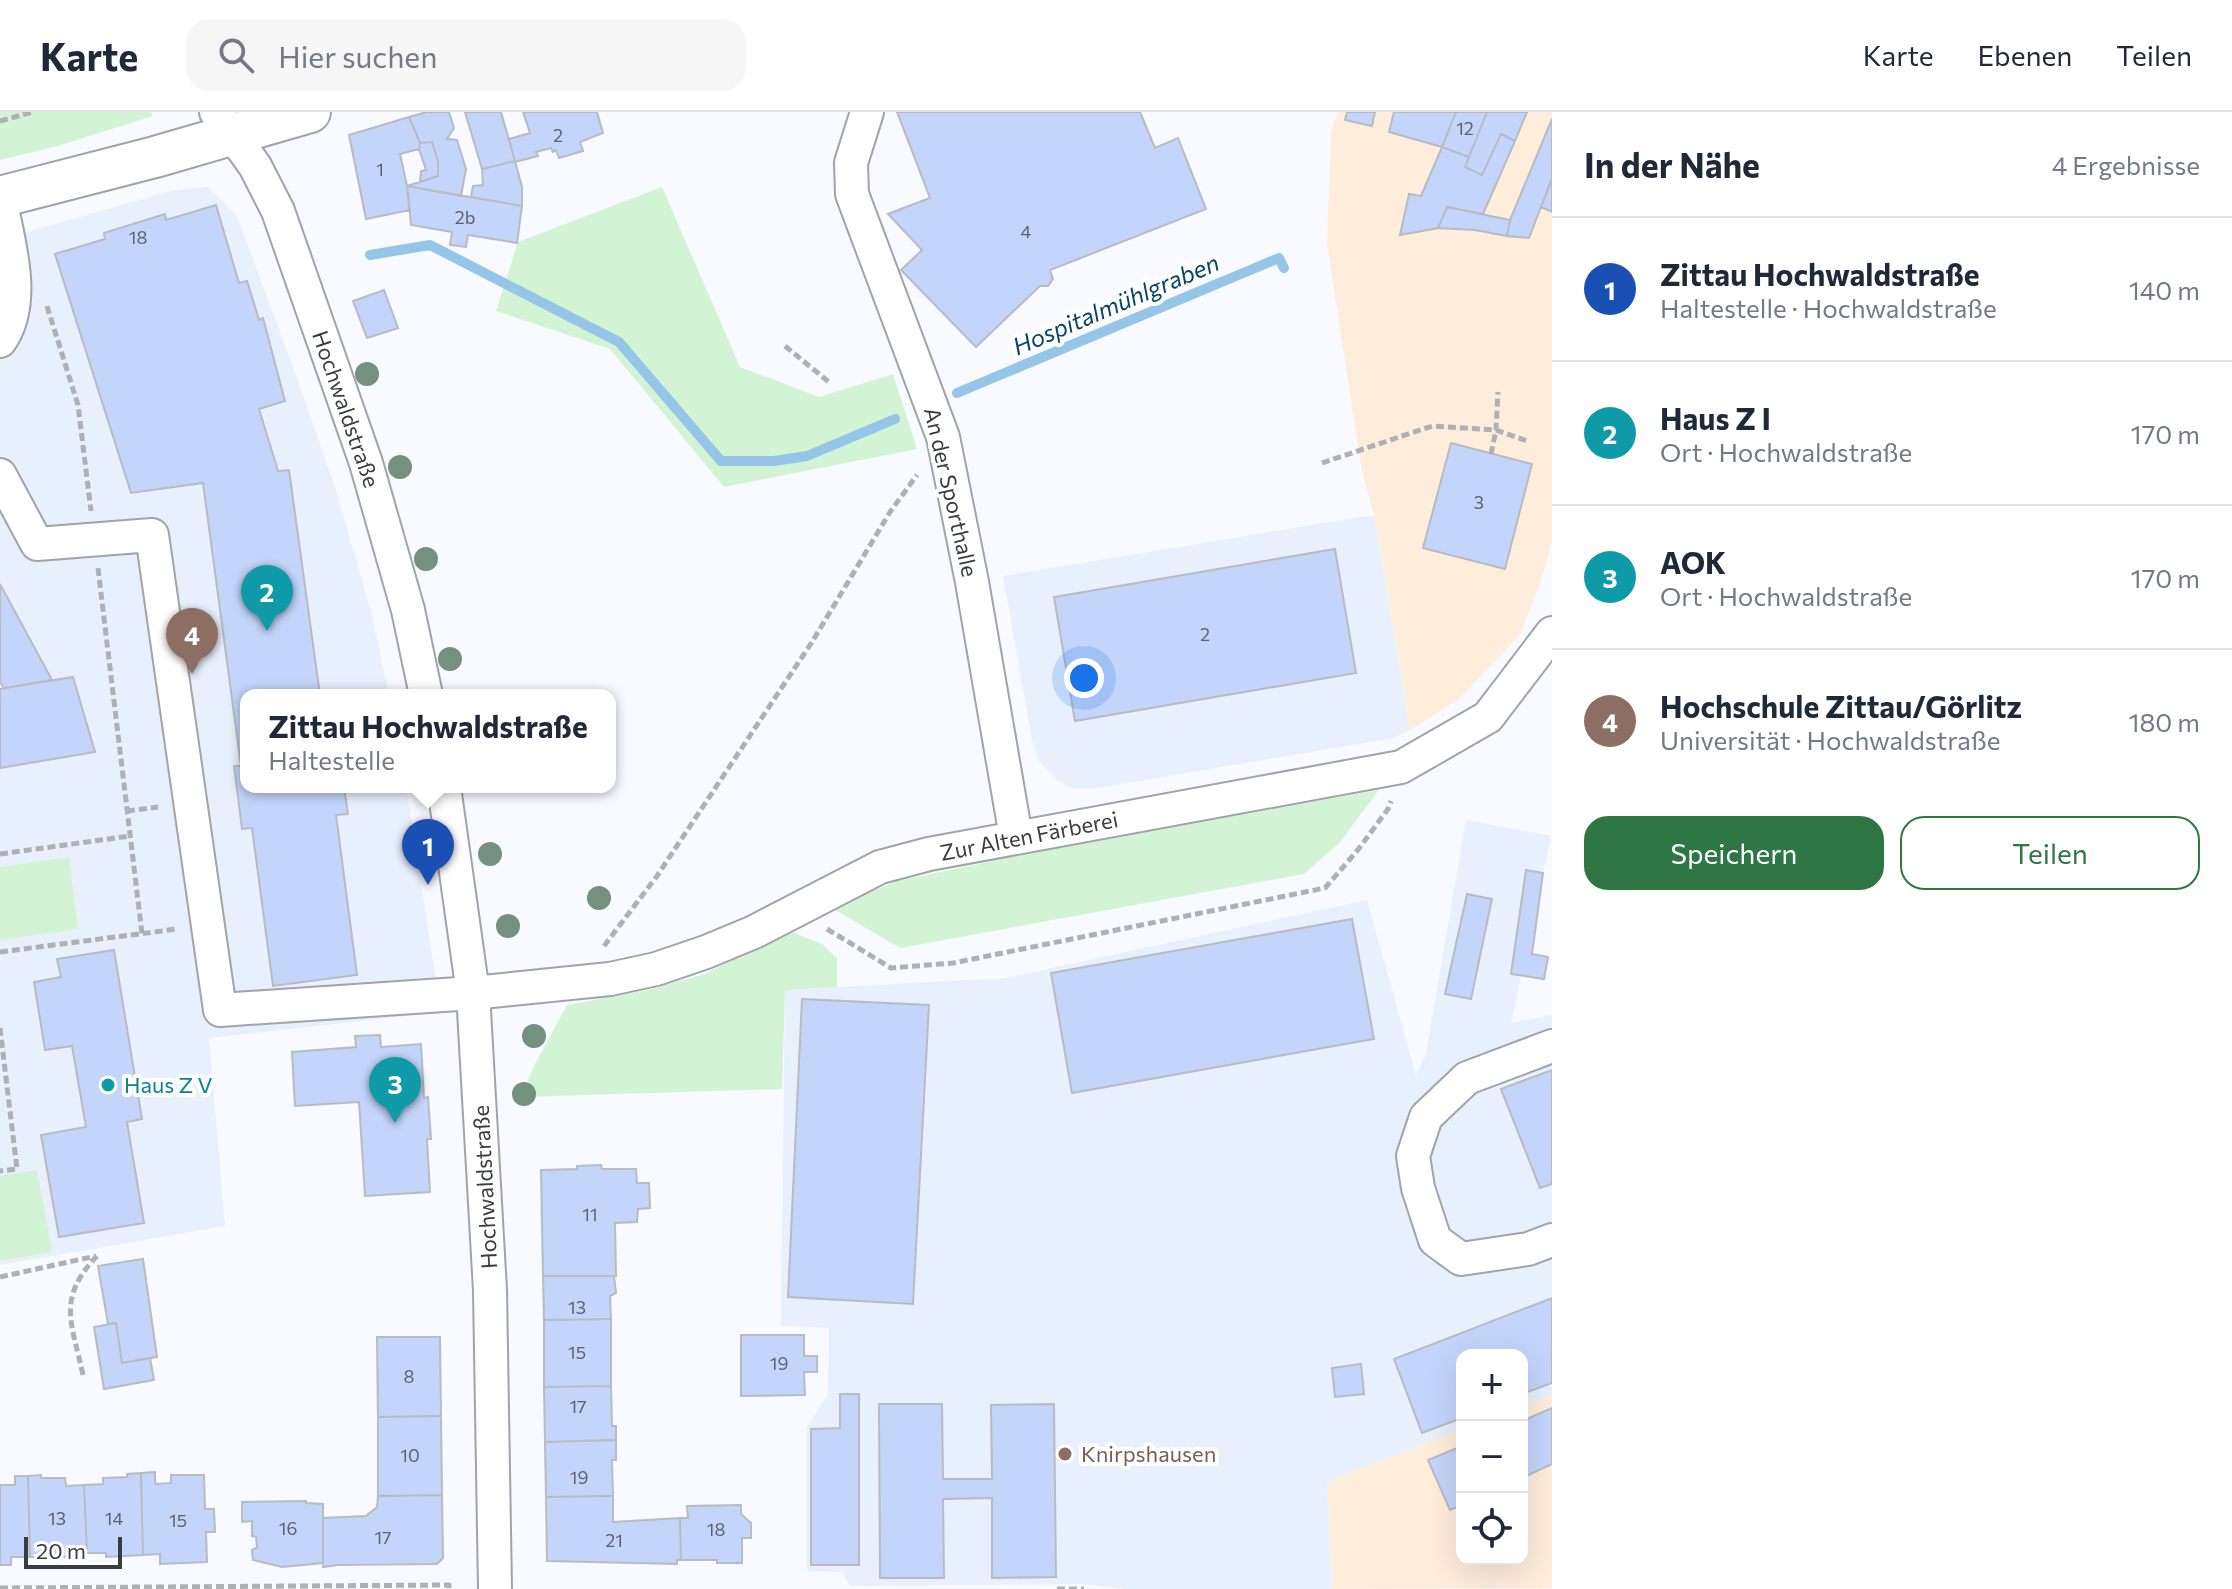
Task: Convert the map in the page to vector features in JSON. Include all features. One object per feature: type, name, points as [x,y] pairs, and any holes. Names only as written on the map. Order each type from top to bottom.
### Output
[{"type":"main road","points":[[0,198],[224,123],[310,112]]},
{"type":"street","name":"An der Sporthalle","points":[[867,112],[851,163],[852,194],[943,437],[972,582],[1016,837]]},
{"type":"street","name":"Hochwaldstraße","points":[[224,123],[255,166],[278,211],[366,463],[408,610],[425,689]]},
{"type":"street","points":[[0,198],[14,272],[13,304],[6,333],[0,341]]},
{"type":"street","points":[[0,475],[37,544],[152,535],[208,925]]},
{"type":"street","name":"Zur Alten Färberei","points":[[208,925],[220,1010],[592,982],[656,969],[754,932],[880,867],[1016,837],[1401,767],[1488,717],[1552,633]]},
{"type":"street","name":"Hochwaldstraße","points":[[445,793],[473,993],[490,1290],[495,1589]]},
{"type":"street","points":[[1552,1046],[1467,1078],[1426,1117],[1413,1156],[1418,1188],[1435,1240],[1461,1259],[1528,1249],[1552,1240]]},
{"type":"path","points":[[0,121],[33,112]]},
{"type":"path","points":[[785,346],[829,382]]},
{"type":"path","points":[[1491,454],[1498,392]]},
{"type":"path","points":[[1322,463],[1432,426],[1496,430],[1527,441]]},
{"type":"path","points":[[592,982],[589,964],[616,933],[657,876],[812,642],[890,512],[943,437]]},
{"type":"path","points":[[796,909],[891,968],[953,963],[1325,888],[1388,809],[1401,767]]},
{"type":"path","points":[[0,854],[130,836]]},
{"type":"path","points":[[0,952],[208,925]]},
{"type":"path","points":[[0,1028],[17,1169],[0,1171]]},
{"type":"path","points":[[0,1277],[97,1256],[80,1274],[70,1305],[72,1331],[83,1375]]},
{"type":"path","points":[[0,1588],[449,1585],[449,1589]]},
{"type":"path","points":[[1057,1589],[1084,1589]]},
{"type":"shaded area","points":[[1338,112],[1552,112],[1552,541],[1541,581],[1520,635],[1458,700],[1410,730],[1374,515],[1362,472],[1327,244],[1331,132]]},
{"type":"shaded area","points":[[208,187],[237,216],[336,490],[371,612],[388,689],[240,689],[240,793],[407,793],[441,1012],[209,1038],[225,1226],[0,1265],[0,240],[170,191]]},
{"type":"shaded area","points":[[1374,515],[1410,730],[1394,738],[1097,788],[1074,789],[1057,780],[1039,761],[1032,740],[1003,576]]},
{"type":"shaded area","points":[[1466,820],[1551,836],[1511,1023],[1552,1015],[1552,1395],[1528,1404],[1528,1349],[1456,1349],[1456,1431],[1327,1482],[1332,1589],[1125,1589],[1084,1584],[850,1586],[842,1572],[807,1571],[807,1427],[828,1394],[829,1328],[781,1326],[785,990],[1005,978],[1367,900],[1416,1075],[1426,1054]]},
{"type":"shaded area","points":[[1552,1395],[1552,1588],[1332,1589],[1327,1481],[1456,1431],[1456,1565],[1528,1565],[1528,1404]]},
{"type":"green space","points":[[0,112],[151,112],[153,116],[58,146],[0,160]]},
{"type":"green space","points":[[662,187],[740,367],[819,397],[893,374],[917,449],[724,487],[610,349],[496,311],[518,242]]},
{"type":"green space","points":[[1379,790],[1340,842],[1304,874],[900,948],[832,908],[897,881],[1050,849]]},
{"type":"green space","points":[[69,857],[78,929],[0,940],[0,867]]},
{"type":"green space","points":[[789,931],[822,944],[837,958],[837,987],[785,990],[782,1089],[521,1097],[567,1005],[647,990],[705,974]]},
{"type":"green space","points":[[37,1170],[52,1252],[0,1261],[0,1176]]},
{"type":"building","points":[[427,112],[449,112],[454,128],[447,139],[457,140],[466,169],[461,196],[407,186],[438,176],[438,161],[432,142],[420,143],[409,117]]},
{"type":"building","points":[[465,112],[501,112],[515,161],[482,169]]},
{"type":"building","points":[[523,112],[597,112],[603,133],[580,142],[583,151],[559,158],[556,150],[553,152],[551,148],[536,152],[538,156],[515,162],[509,139],[530,133]]},
{"type":"building","points":[[897,112],[1140,112],[1155,148],[1178,138],[1206,209],[1050,270],[1053,279],[1048,286],[1040,286],[976,347],[901,270],[922,250],[888,214],[930,198]]},
{"type":"building","points":[[1347,112],[1375,112],[1372,126],[1345,120]]},
{"type":"building","points":[[1394,112],[1456,112],[1442,147],[1389,132]]},
{"type":"building","points":[[1456,112],[1487,112],[1469,157],[1442,147]]},
{"type":"building","points":[[1487,112],[1527,112],[1515,141],[1501,134],[1482,175],[1465,167]]},
{"type":"building","points":[[409,117],[420,143],[419,149],[400,154],[410,210],[366,219],[349,135]]},
{"type":"building","points":[[1552,119],[1552,178],[1529,238],[1507,236],[1510,220]]},
{"type":"building","points":[[1501,134],[1515,141],[1483,214],[1447,207],[1438,228],[1400,235],[1409,194],[1421,196],[1442,147],[1469,157],[1465,167],[1482,175]]},
{"type":"building","points":[[432,142],[438,161],[438,176],[420,182],[421,171],[426,170],[420,143]]},
{"type":"building","points":[[515,161],[522,187],[522,206],[471,197],[473,186],[483,185],[482,169]]},
{"type":"building","points":[[1552,179],[1552,212],[1541,207]]},
{"type":"building","points":[[407,186],[522,206],[517,243],[468,235],[466,247],[450,245],[452,232],[411,225]]},
{"type":"building","points":[[216,205],[239,283],[247,281],[259,320],[263,318],[285,401],[259,409],[278,471],[289,470],[319,689],[240,689],[240,759],[203,483],[131,493],[55,254],[105,239],[104,233],[165,214],[166,220]]},
{"type":"building","points":[[1447,207],[1510,220],[1507,236],[1438,228]]},
{"type":"building","points":[[384,290],[398,328],[367,338],[353,301]]},
{"type":"building","points":[[1451,443],[1532,464],[1505,569],[1423,548]]},
{"type":"building","points":[[1335,549],[1356,673],[1075,721],[1054,597]]},
{"type":"building","points":[[0,584],[52,680],[4,688],[0,682]]},
{"type":"building","points":[[73,677],[95,752],[0,768],[0,689]]},
{"type":"building","points":[[234,766],[240,766],[240,793],[345,793],[348,814],[336,815],[357,975],[273,986],[252,828],[242,829]]},
{"type":"building","points":[[1526,870],[1543,873],[1532,954],[1548,957],[1544,979],[1511,974]]},
{"type":"building","points":[[1467,894],[1492,899],[1471,999],[1445,994]]},
{"type":"building","points":[[1352,919],[1374,1039],[1072,1093],[1051,973]]},
{"type":"building","name":"Haus Z V","points":[[114,950],[142,1119],[127,1122],[144,1223],[59,1237],[41,1135],[86,1127],[72,1046],[45,1050],[34,982],[61,977],[57,959]]},
{"type":"building","points":[[802,999],[929,1005],[913,1304],[788,1297]]},
{"type":"building","points":[[380,1035],[381,1047],[421,1044],[424,1098],[428,1097],[431,1139],[427,1139],[430,1192],[365,1196],[359,1102],[295,1106],[292,1052],[356,1047],[355,1036]]},
{"type":"building","points":[[1552,1070],[1552,1184],[1540,1188],[1501,1089]]},
{"type":"building","points":[[601,1165],[602,1169],[636,1169],[637,1183],[649,1183],[650,1208],[638,1209],[637,1222],[615,1223],[616,1276],[543,1276],[541,1170]]},
{"type":"building","points":[[143,1259],[157,1357],[122,1363],[116,1323],[108,1324],[98,1266]]},
{"type":"building","points":[[543,1276],[614,1276],[616,1293],[610,1296],[611,1319],[544,1320]]},
{"type":"building","points":[[1552,1298],[1552,1383],[1528,1392],[1528,1349],[1456,1349],[1456,1420],[1422,1433],[1394,1359]]},
{"type":"building","points":[[611,1319],[611,1386],[544,1387],[544,1320]]},
{"type":"building","points":[[116,1323],[122,1363],[150,1358],[154,1380],[104,1389],[94,1327]]},
{"type":"building","points":[[741,1335],[804,1335],[804,1356],[817,1356],[817,1372],[804,1372],[805,1395],[741,1396]]},
{"type":"building","points":[[377,1337],[440,1337],[441,1416],[378,1417]]},
{"type":"building","points":[[1361,1364],[1364,1394],[1335,1397],[1332,1368]]},
{"type":"building","points":[[611,1386],[612,1426],[616,1426],[616,1440],[545,1442],[544,1387]]},
{"type":"building","points":[[840,1394],[859,1394],[859,1565],[811,1565],[811,1429],[840,1428]]},
{"type":"building","points":[[879,1404],[942,1404],[943,1479],[992,1479],[991,1405],[1054,1404],[1056,1577],[992,1578],[992,1498],[943,1499],[944,1578],[880,1578]]},
{"type":"building","points":[[1552,1408],[1552,1464],[1528,1475],[1528,1421]]},
{"type":"building","points":[[441,1416],[442,1495],[378,1496],[378,1417]]},
{"type":"building","points":[[616,1440],[616,1460],[612,1460],[613,1496],[546,1497],[545,1442]]},
{"type":"building","points":[[1456,1448],[1456,1508],[1450,1510],[1428,1460]]},
{"type":"building","points":[[155,1472],[155,1484],[171,1483],[171,1475],[204,1475],[205,1509],[214,1509],[215,1532],[206,1532],[207,1562],[160,1564],[160,1554],[143,1555],[141,1473]]},
{"type":"building","points":[[141,1473],[143,1555],[106,1557],[106,1553],[87,1553],[84,1485],[103,1484],[103,1478]]},
{"type":"building","points":[[41,1475],[41,1478],[65,1478],[66,1486],[84,1485],[87,1553],[67,1553],[67,1557],[30,1557],[28,1476]]},
{"type":"building","points":[[15,1476],[28,1476],[30,1557],[11,1557],[11,1565],[0,1565],[0,1485],[15,1485]]},
{"type":"building","points":[[442,1495],[443,1558],[437,1564],[323,1567],[323,1518],[366,1516],[377,1507],[378,1496]]},
{"type":"building","points":[[613,1496],[613,1522],[680,1518],[681,1560],[677,1560],[677,1564],[547,1561],[546,1497]]},
{"type":"building","points":[[306,1501],[323,1504],[323,1563],[282,1567],[253,1560],[256,1537],[252,1536],[252,1521],[242,1522],[242,1502]]},
{"type":"building","points":[[741,1505],[741,1514],[751,1523],[751,1538],[742,1538],[742,1563],[681,1560],[680,1518],[688,1518],[687,1506]]},
{"type":"waterway","name":"Hospitalmühlgraben","points":[[370,255],[430,245],[619,342],[721,461],[774,461],[807,456],[895,419]]},
{"type":"waterway","name":"Hospitalmühlgraben","points":[[957,393],[1279,258],[1284,268]]},
{"type":"place","name":"Haus Z I","points":[[267,631]]},
{"type":"place","name":"Hochschule Zittau/Görlitz","points":[[192,674]]},
{"type":"place","name":"Zittau Hochwaldstraße","points":[[428,885]]},
{"type":"place","name":"Haus Z V","points":[[108,1085]]},
{"type":"place","name":"AOK","points":[[395,1123]]},
{"type":"place","name":"Knirpshausen","points":[[1065,1454]]}]
